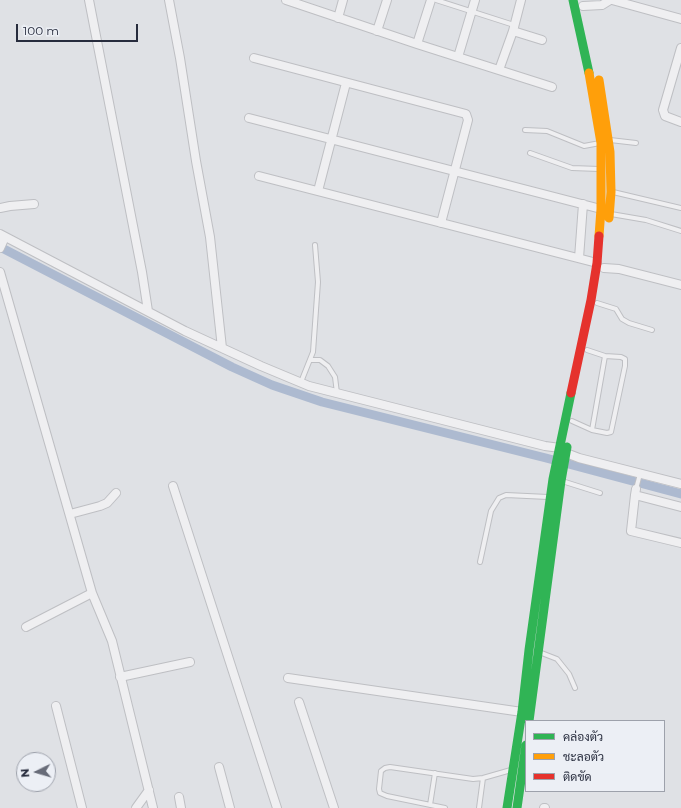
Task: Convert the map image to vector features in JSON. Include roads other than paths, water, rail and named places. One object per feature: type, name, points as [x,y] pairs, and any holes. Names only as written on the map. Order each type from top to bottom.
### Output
[{"type":"street","points":[[89,0],[148,311]]},
{"type":"street","points":[[169,0],[210,237],[222,348]]},
{"type":"street","points":[[286,0],[299,2],[338,18],[552,87]]},
{"type":"street","points":[[338,18],[343,0]]},
{"type":"street","points":[[377,31],[387,0]]},
{"type":"street","points":[[417,44],[431,0]]},
{"type":"street","points":[[458,57],[475,0]]},
{"type":"street","points":[[500,70],[521,0]]},
{"type":"street","points":[[573,0],[604,141],[610,152],[611,192],[605,211]]},
{"type":"street","points":[[562,453],[572,421],[597,304],[605,211],[601,169],[604,141],[603,101],[582,3],[602,5],[611,0],[681,19]]},
{"type":"street","points":[[513,28],[542,40]]},
{"type":"street","points":[[681,48],[678,71],[663,110],[665,116],[681,122]]},
{"type":"street","points":[[254,58],[466,114],[468,120],[441,223]]},
{"type":"street","points":[[318,191],[346,83]]},
{"type":"street","points":[[250,118],[605,211]]},
{"type":"street","points":[[259,176],[579,258],[601,265],[681,284]]},
{"type":"street","points":[[0,208],[34,204]]},
{"type":"street","points":[[579,258],[583,204]]},
{"type":"street","points":[[2,240],[186,331],[300,383],[530,442],[578,458],[640,475],[681,484]]},
{"type":"street","points":[[506,808],[522,712],[550,498],[560,468],[591,300],[601,265]]},
{"type":"street","points":[[0,272],[92,593],[112,641],[153,808]]},
{"type":"street","points":[[529,720],[561,481],[560,468]]},
{"type":"street","points":[[173,486],[277,808]]},
{"type":"street","points":[[681,507],[636,492],[631,531],[681,543]]},
{"type":"street","points":[[70,514],[107,503],[116,493]]},
{"type":"street","points":[[26,627],[92,593]]},
{"type":"street","points":[[120,677],[190,662]]},
{"type":"street","points":[[288,678],[522,712]]},
{"type":"street","points":[[299,702],[334,808]]},
{"type":"street","points":[[56,706],[82,808]]},
{"type":"street","points":[[517,808],[525,751]]},
{"type":"street","points":[[219,767],[230,808]]},
{"type":"street","points":[[136,808],[149,790]]},
{"type":"street","points":[[179,797],[181,808]]},
{"type":"lane","points":[[436,0],[472,11],[513,28]]},
{"type":"lane","points":[[525,130],[547,131],[584,146],[604,141],[636,143]]},
{"type":"lane","points":[[530,153],[572,168],[601,169]]},
{"type":"lane","points":[[611,192],[681,208]]},
{"type":"lane","points":[[605,211],[646,220],[681,231]]},
{"type":"lane","points":[[300,383],[313,352],[318,282],[315,245]]},
{"type":"lane","points":[[597,304],[616,309],[622,319],[629,323],[652,330]]},
{"type":"lane","points":[[572,421],[592,430],[607,433],[611,432],[625,366],[624,359],[621,357],[605,356],[587,350]]},
{"type":"lane","points":[[592,430],[605,356]]},
{"type":"lane","points":[[310,360],[320,360],[328,366],[335,377],[338,393]]},
{"type":"lane","points":[[636,492],[640,475]]},
{"type":"lane","points":[[561,481],[600,493]]},
{"type":"lane","points":[[480,562],[491,511],[499,498],[506,495],[550,498]]},
{"type":"lane","points":[[539,652],[557,659],[569,674],[575,688]]},
{"type":"lane","points":[[445,808],[380,793],[379,782],[381,771],[390,766],[473,779],[483,778],[513,770]]},
{"type":"lane","points":[[430,805],[435,774]]},
{"type":"lane","points":[[479,808],[483,778]]},
{"type":"waterway","points":[[0,247],[232,367],[272,385],[322,402],[546,458],[681,494]]}]
